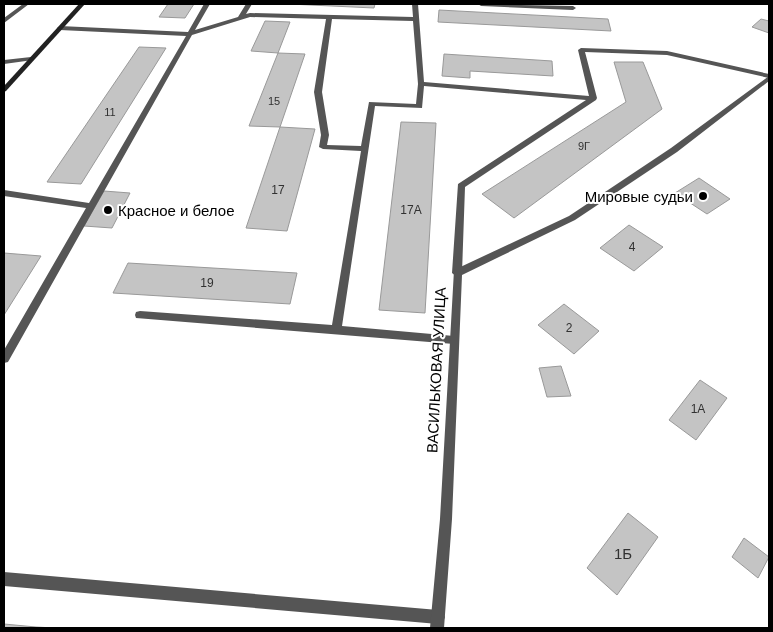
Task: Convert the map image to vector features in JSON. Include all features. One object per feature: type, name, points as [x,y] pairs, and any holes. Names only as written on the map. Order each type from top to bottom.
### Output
[{"type":"street","points":[[4,21],[26,4]]},
{"type":"street","points":[[4,90],[82,4]]},
{"type":"street","points":[[4,359],[89,206],[207,4]]},
{"type":"street","points":[[240,19],[249,4]]},
{"type":"street","points":[[336,330],[372,104],[418,106],[421,84],[415,4]]},
{"type":"street","points":[[481,4],[573,8]]},
{"type":"street","points":[[60,28],[189,34],[250,16],[416,20]]},
{"type":"street","points":[[328,17],[318,92],[325,135],[323,147],[365,149]]},
{"type":"street","points":[[593,98],[581,50],[667,53],[769,77]]},
{"type":"street","points":[[4,62],[31,60]]},
{"type":"street","name":"ВАСИЛЬКОВАЯ УЛИЦА","points":[[438,623],[446,519],[457,273],[572,218],[674,150],[769,77]]},
{"type":"street","points":[[421,84],[593,98]]},
{"type":"street","points":[[457,273],[461,186],[593,98]]},
{"type":"street","points":[[4,193],[89,206]]},
{"type":"street","points":[[140,315],[454,340]]},
{"type":"street","points":[[4,579],[438,623]]},
{"type":"building","points":[[168,4],[194,4],[185,18],[159,17]]},
{"type":"building","points":[[289,4],[375,4],[374,8]]},
{"type":"building","points":[[439,10],[608,19],[611,31],[438,22]]},
{"type":"building","points":[[761,19],[769,21],[769,33],[752,27]]},
{"type":"building","points":[[265,21],[290,22],[278,53],[251,51]]},
{"type":"building","points":[[139,47],[166,48],[81,184],[47,182]]},
{"type":"building","points":[[278,53],[305,54],[280,127],[249,126]]},
{"type":"building","points":[[444,54],[552,61],[553,76],[470,71],[470,78],[442,76]]},
{"type":"building","points":[[614,62],[643,62],[662,109],[514,218],[482,194],[626,102]]},
{"type":"building","points":[[401,122],[436,123],[425,313],[379,310]]},
{"type":"building","points":[[280,127],[315,129],[287,231],[246,228]]},
{"type":"building","name":"Мировые судьи","points":[[699,178],[730,199],[707,214],[675,193]]},
{"type":"building","name":"Красное и белое","points":[[104,191],[130,193],[112,228],[84,226]]},
{"type":"building","points":[[629,225],[663,247],[634,271],[600,248]]},
{"type":"building","points":[[4,253],[41,256],[4,315]]},
{"type":"building","points":[[128,263],[297,273],[290,304],[113,293]]},
{"type":"building","points":[[564,304],[599,331],[574,354],[538,325]]},
{"type":"building","points":[[561,366],[571,396],[547,397],[539,368]]},
{"type":"building","points":[[700,380],[727,398],[696,440],[669,420]]},
{"type":"building","points":[[628,513],[658,537],[617,595],[587,568]]},
{"type":"building","points":[[744,538],[769,557],[758,578],[732,557]]},
{"type":"building","points":[[4,624],[36,627],[54,628],[4,628]]},
{"type":"place","name":"Мировые судьи","points":[[703,196]]},
{"type":"place","name":"Красное и белое","points":[[108,210]]}]
